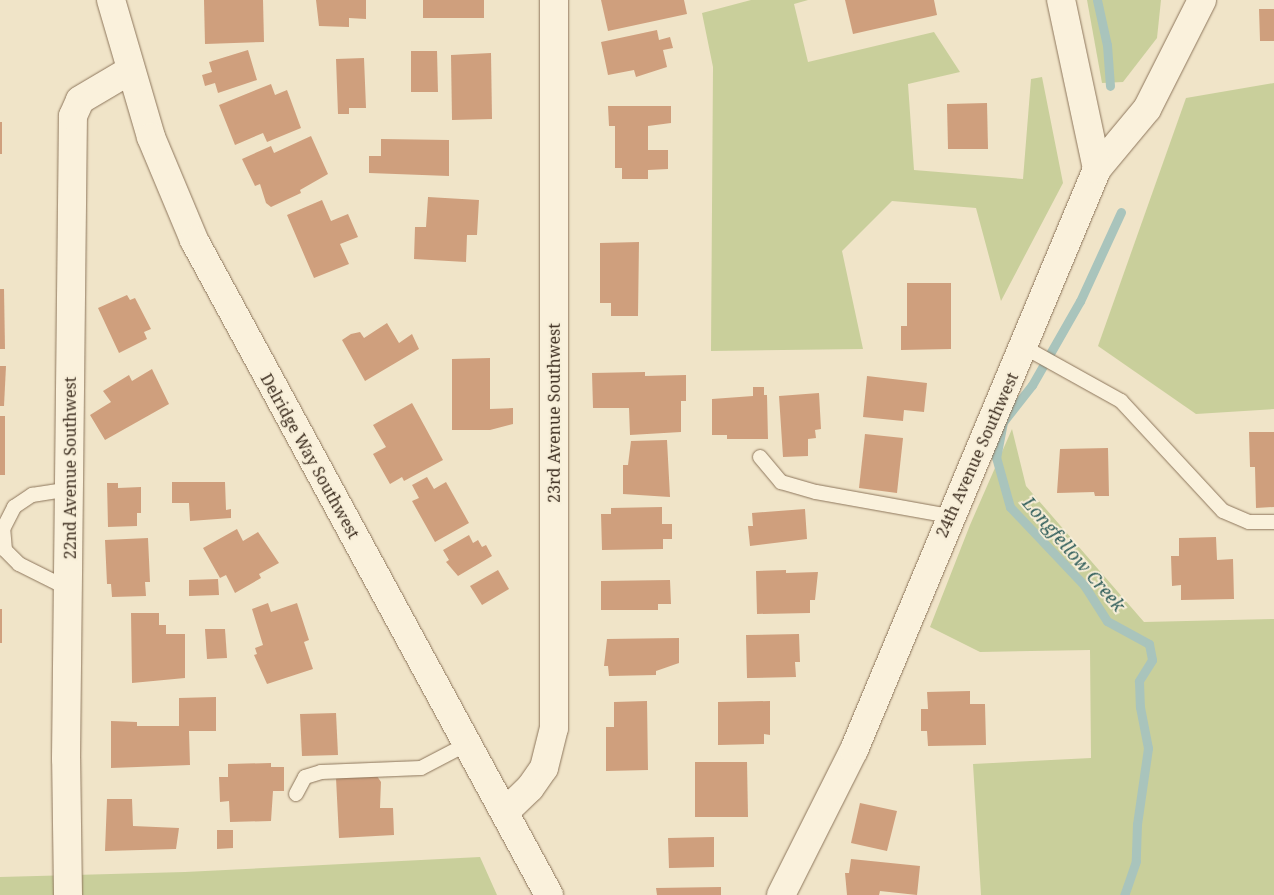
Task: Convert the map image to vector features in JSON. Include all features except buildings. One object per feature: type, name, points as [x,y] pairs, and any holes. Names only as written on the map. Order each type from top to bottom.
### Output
[{"type":"street","name":"Delridge Way Southwest","points":[[111,0],[129,71],[151,136],[194,240],[240,330],[469,743],[549,895]]},
{"type":"street","name":"23rd Avenue Southwest","points":[[506,811],[530,788],[544,768],[554,728],[554,0]]},
{"type":"street","points":[[1061,0],[1096,169]]},
{"type":"street","name":"24th Avenue Southwest","points":[[781,895],[854,750],[950,516],[1031,350],[1096,169],[1147,109],[1202,0]]},
{"type":"street","name":"22nd Avenue Southwest","points":[[68,895],[73,116],[80,100],[129,71]]},
{"type":"lane","points":[[1031,350],[1065,367],[1121,400],[1223,511],[1249,522],[1274,522]]},
{"type":"lane","points":[[760,457],[781,482],[816,492],[950,516]]},
{"type":"lane","points":[[69,589],[19,564],[5,550],[4,529],[14,507],[32,495],[70,489]]},
{"type":"lane","points":[[296,794],[305,777],[321,772],[421,768],[469,743]]},
{"type":"green space","points":[[751,0],[808,0],[794,4],[808,62],[934,32],[960,72],[908,84],[914,170],[1023,179],[1031,79],[1042,77],[1063,183],[1001,301],[976,208],[892,201],[842,251],[863,349],[711,351],[713,67],[702,13]]},
{"type":"green space","points":[[1087,0],[1161,0],[1157,38],[1123,82],[1102,83]]},
{"type":"green space","points":[[1274,83],[1274,409],[1196,414],[1098,346],[1186,98]]},
{"type":"green space","points":[[1012,429],[1026,486],[1144,622],[1274,619],[1274,895],[981,895],[973,764],[1091,758],[1090,650],[980,652],[930,627],[970,525]]},
{"type":"green space","points":[[480,857],[497,895],[0,895],[0,877],[185,872]]},
{"type":"waterway","name":"Longfellow Creek","points":[[1097,0],[1107,45],[1110,86]]},
{"type":"waterway","name":"Longfellow Creek","points":[[1121,212],[1080,301],[1032,385],[1003,422],[996,457],[1010,507],[1084,585],[1107,621],[1149,644],[1152,660],[1139,681],[1140,707],[1148,748],[1137,824],[1136,861],[1124,895]]}]
